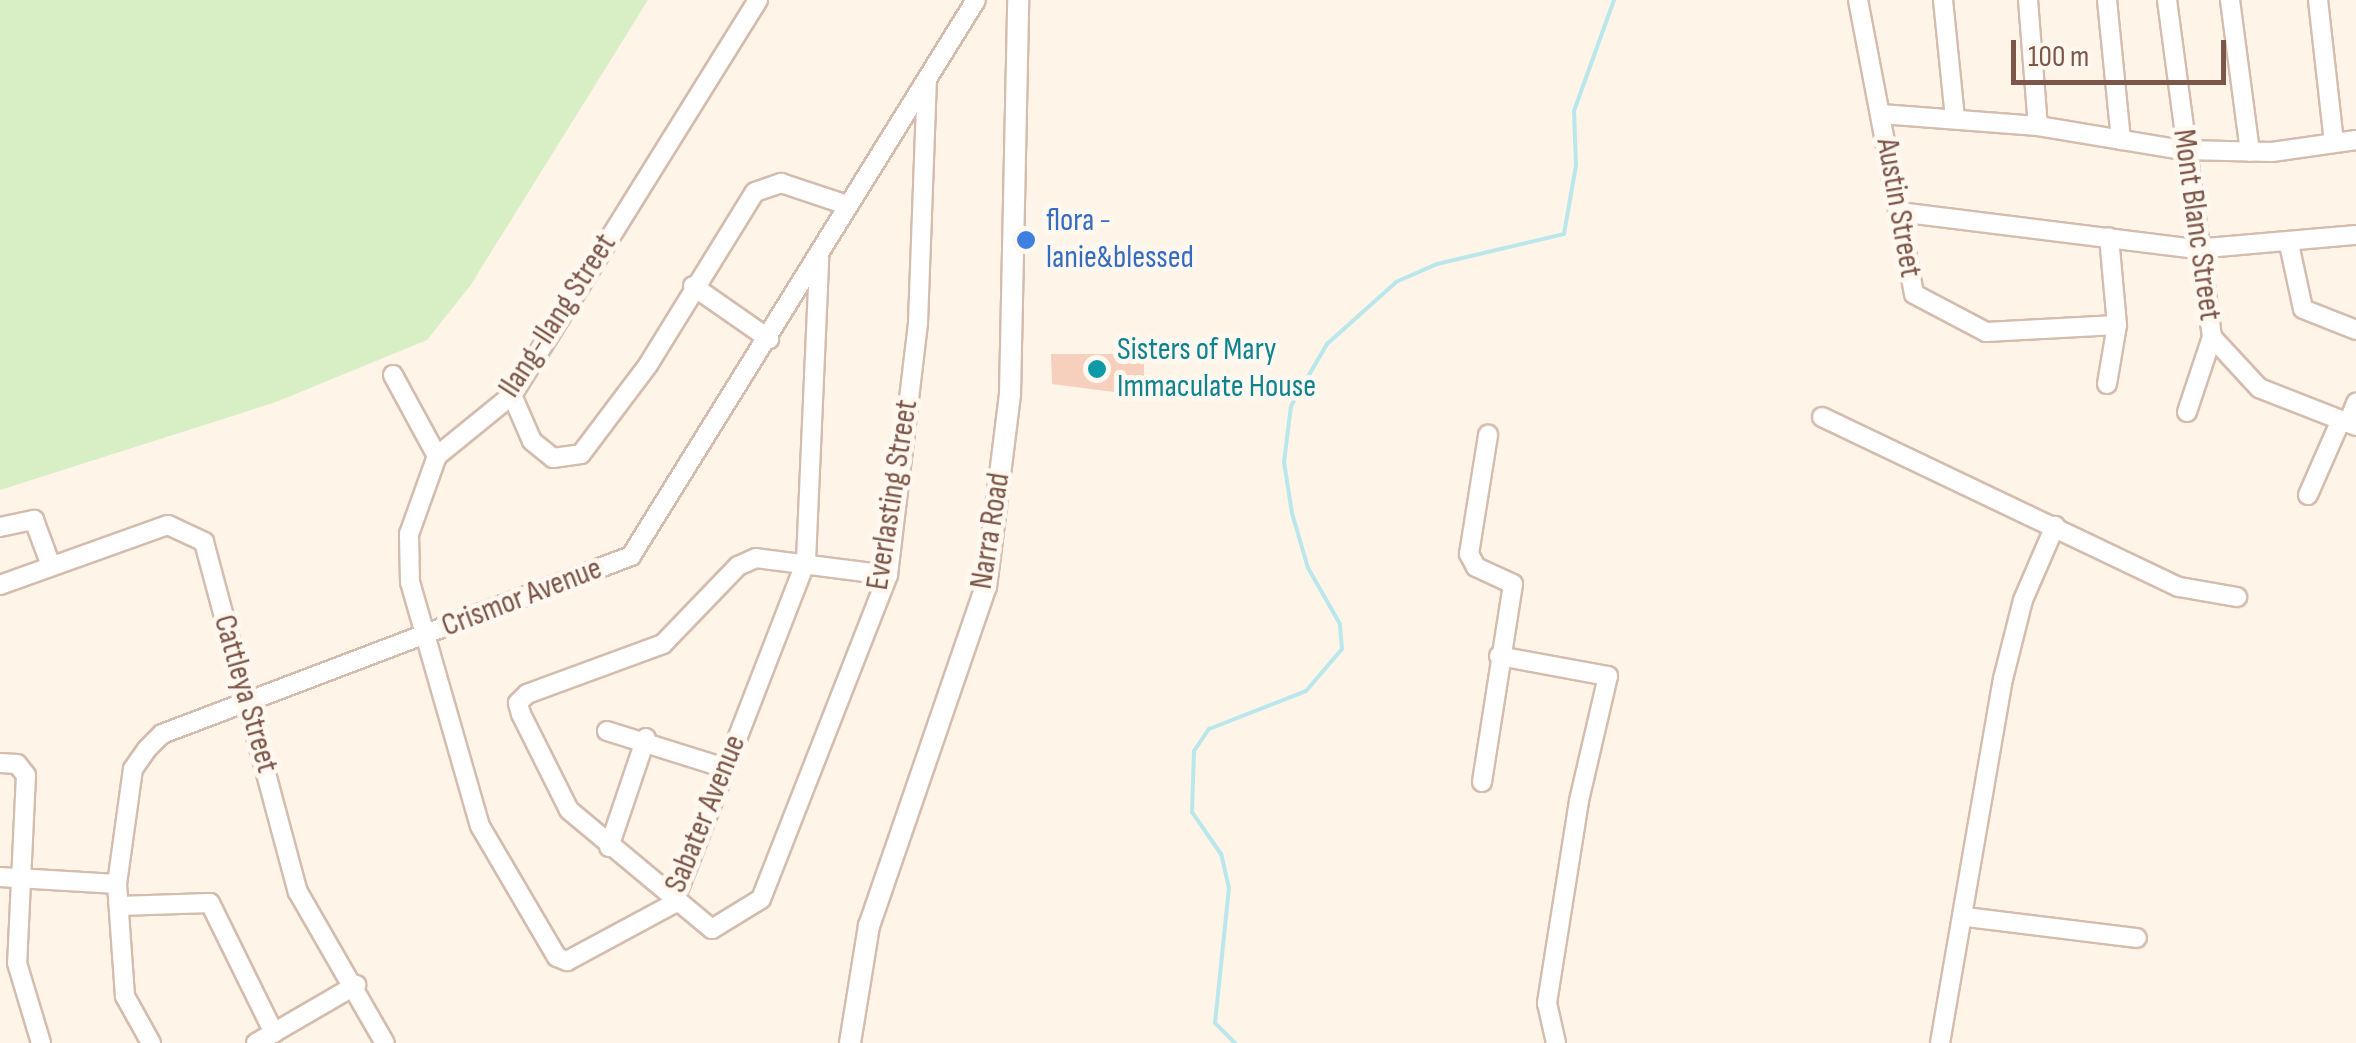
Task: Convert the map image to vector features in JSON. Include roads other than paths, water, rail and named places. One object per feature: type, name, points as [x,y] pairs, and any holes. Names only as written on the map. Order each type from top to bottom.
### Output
[{"type":"street","name":"Ilang-Ilang Street","points":[[438,456],[512,395],[758,0]]},
{"type":"street","name":"Narra Road","points":[[850,1043],[870,926],[986,587],[1010,394],[1018,0]]},
{"type":"street","name":"Austin Street","points":[[1858,0],[1909,282],[1926,306],[1986,332],[2117,325]]},
{"type":"street","points":[[1943,0],[1955,118]]},
{"type":"street","points":[[2028,0],[2038,126]]},
{"type":"street","points":[[2107,0],[2121,140]]},
{"type":"street","name":"Mont Blanc Street","points":[[2167,0],[2196,249],[2212,337],[2259,388],[2348,423]]},
{"type":"street","points":[[2230,0],[2250,152]]},
{"type":"street","points":[[2318,0],[2334,142]]},
{"type":"street","name":"Crismor Avenue","points":[[151,1043],[125,996],[117,884],[134,769],[147,749],[162,734],[631,556],[819,258],[972,2]]},
{"type":"street","name":"Everlasting Street","points":[[674,904],[721,930],[761,899],[888,575],[918,323],[926,79]]},
{"type":"street","points":[[1880,114],[2038,126],[2183,150],[2250,152],[2356,140]]},
{"type":"street","points":[[512,395],[532,441],[553,458],[581,454],[648,365],[693,286],[755,192],[781,183],[848,205]]},
{"type":"street","points":[[1899,212],[2196,249],[2289,244],[2356,235]]},
{"type":"street","points":[[2107,384],[2117,325],[2109,237]]},
{"type":"street","points":[[2289,244],[2303,309],[2356,330]]},
{"type":"street","name":"Sabater Avenue","points":[[424,636],[480,826],[550,951],[567,961],[674,904],[806,561],[819,258]]},
{"type":"street","points":[[693,286],[769,339]]},
{"type":"street","points":[[2187,412],[2212,337]]},
{"type":"street","points":[[394,375],[438,456],[410,534],[410,582],[424,636]]},
{"type":"street","points":[[2308,495],[2356,403]]},
{"type":"street","points":[[1822,417],[2179,587],[2237,597]]},
{"type":"street","points":[[1482,782],[1513,584],[1476,567],[1469,554],[1488,435]]},
{"type":"street","points":[[0,527],[34,520],[50,562]]},
{"type":"street","name":"Cattleya Street","points":[[0,585],[50,562],[168,524],[186,527],[204,542],[250,700],[298,892],[356,985],[385,1043]]},
{"type":"street","points":[[1940,1043],[1966,917],[2004,679],[2023,600],[2055,526]]},
{"type":"street","points":[[674,904],[570,810],[518,703],[663,644],[738,566],[774,556],[888,575]]},
{"type":"street","points":[[1499,656],[1608,676],[1579,801],[1547,1003],[1556,1043]]},
{"type":"street","points":[[607,731],[646,738],[725,768]]},
{"type":"street","points":[[608,847],[646,738]]},
{"type":"street","points":[[0,764],[17,764],[26,774],[10,878],[16,963],[40,1043]]},
{"type":"street","points":[[10,878],[117,884]]},
{"type":"street","points":[[119,906],[210,903],[274,1033]]},
{"type":"street","points":[[1966,917],[2137,938]]},
{"type":"street","points":[[256,1043],[356,985]]},
{"type":"waterway","points":[[1235,1043],[1215,1023],[1229,888],[1221,854],[1192,812],[1194,751],[1209,729],[1306,691],[1342,649],[1340,624],[1308,568],[1292,513],[1284,462],[1291,406],[1327,344],[1396,282],[1437,264],[1564,234],[1576,165],[1574,111],[1614,0]]},
{"type":"place","name":"flora - lanie&blessed","points":[[1026,240]]},
{"type":"place","name":"Sisters of Mary Immaculate House","points":[[1097,369]]}]
